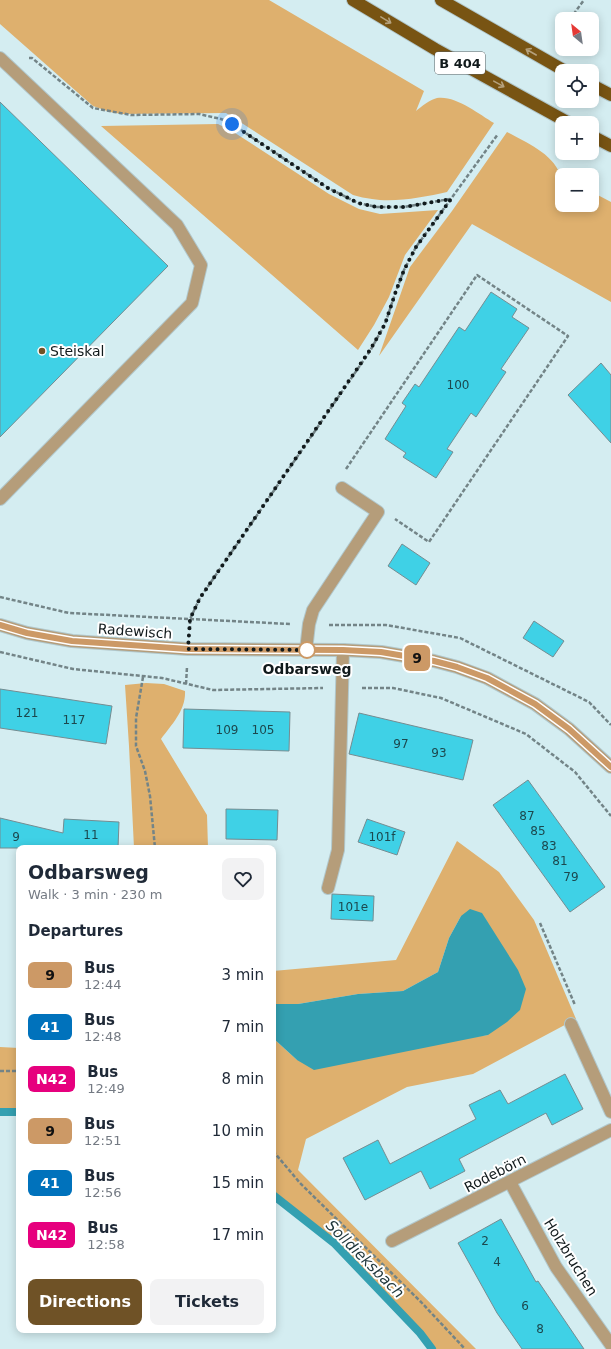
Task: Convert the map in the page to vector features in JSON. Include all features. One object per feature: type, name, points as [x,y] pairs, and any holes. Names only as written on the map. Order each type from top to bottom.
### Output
[{"type":"highway","name":"B 404","points":[[353,0],[435,49],[556,116]]},
{"type":"highway","points":[[441,0],[555,65]]},
{"type":"highway","points":[[599,89],[611,95]]},
{"type":"highway","points":[[599,140],[611,146]]},
{"type":"street","points":[[0,499],[192,303],[201,265],[177,225],[1,59]]},
{"type":"street","points":[[306,650],[309,624],[313,610],[378,512],[342,488]]},
{"type":"street","name":"Radewisch","points":[[0,624],[27,633],[72,641],[188,649],[343,650],[381,652],[434,661],[457,667],[487,678],[535,704],[569,729],[611,767]]},
{"type":"street","points":[[328,888],[338,850],[343,650]]},
{"type":"street","points":[[571,1024],[611,1112]]},
{"type":"street","name":"Rodebörn","points":[[392,1241],[611,1130]]},
{"type":"street","name":"Holzbruchen","points":[[510,1182],[556,1267],[611,1345]]},
{"type":"path","points":[[575,12],[584,0]]},
{"type":"path","points":[[1,59],[32,58],[93,108],[131,115],[199,114],[221,119],[232,124],[328,188],[358,203],[377,207],[404,207],[451,199]]},
{"type":"path","points":[[188,649],[190,619],[200,598],[370,350],[385,324],[404,270],[416,247],[498,134]]},
{"type":"path","points":[[342,488],[338,481],[477,275],[568,336],[429,542],[395,520],[378,512]]},
{"type":"path","points":[[143,677],[136,718],[136,746],[145,771],[150,796],[155,845]]},
{"type":"path","points":[[540,923],[575,1006]]},
{"type":"path","points":[[0,1071],[16,1071]]},
{"type":"path","points":[[276,1155],[300,1183],[421,1302],[465,1349]]},
{"type":"shaded area","points":[[0,0],[269,0],[424,91],[416,111],[431,100],[437,98],[451,99],[467,106],[494,123],[447,192],[400,200],[381,200],[353,195],[226,113],[122,114],[110,112],[93,106],[0,24]]},
{"type":"shaded area","points":[[218,124],[232,131],[329,194],[359,209],[380,214],[438,210],[405,255],[389,297],[358,350],[101,126]]},
{"type":"shaded area","points":[[507,132],[530,144],[551,160],[557,168],[555,168],[555,212],[599,212],[599,196],[611,202],[611,302],[472,224],[379,356],[410,267],[452,211]]},
{"type":"shaded area","points":[[146,683],[164,684],[185,691],[185,698],[181,711],[161,739],[207,815],[208,845],[134,845],[125,685]]},
{"type":"shaded area","points":[[457,841],[499,872],[534,920],[576,1019],[473,1074],[407,1087],[306,1139],[298,1170],[476,1349],[432,1349],[420,1333],[334,1243],[276,1197],[276,1041],[297,1060],[488,1035],[461,916],[449,938],[438,972],[403,991],[358,994],[298,1004],[276,1004],[276,971],[396,960]]},
{"type":"shaded area","points":[[0,1047],[16,1048],[16,1112],[0,1112]]},
{"type":"water","points":[[470,909],[482,913],[518,970],[526,989],[520,1010],[507,1022],[488,1035],[314,1070],[297,1060],[276,1041],[276,1004],[298,1004],[358,994],[403,991],[438,972],[449,938],[461,916]]},
{"type":"building","name":"Steiskal","points":[[0,102],[168,266],[0,437]]},
{"type":"building","points":[[491,292],[517,309],[512,317],[529,328],[501,369],[506,372],[476,417],[471,413],[447,449],[453,452],[436,478],[403,457],[406,453],[385,439],[406,406],[402,403],[415,384],[419,387],[459,327],[465,331]]},
{"type":"building","points":[[601,363],[611,375],[611,443],[568,395]]},
{"type":"building","points":[[402,544],[430,563],[416,585],[388,566]]},
{"type":"building","points":[[534,621],[564,641],[553,657],[523,638]]},
{"type":"building","points":[[0,689],[112,706],[106,744],[0,728]]},
{"type":"building","points":[[184,709],[290,712],[289,751],[183,748]]},
{"type":"building","points":[[359,713],[473,740],[463,780],[349,754]]},
{"type":"building","points":[[528,780],[605,887],[570,912],[493,805]]},
{"type":"building","points":[[226,809],[278,810],[277,840],[226,839]]},
{"type":"building","points":[[0,818],[63,833],[64,819],[119,822],[118,845],[16,845],[16,848],[0,848]]},
{"type":"building","points":[[367,819],[405,832],[397,855],[358,842]]},
{"type":"building","points":[[332,894],[374,896],[373,921],[331,919]]},
{"type":"building","points":[[565,1074],[583,1109],[552,1125],[546,1113],[459,1159],[465,1171],[430,1189],[421,1171],[365,1200],[343,1158],[378,1140],[390,1164],[476,1119],[469,1105],[500,1090],[508,1104]]},
{"type":"building","points":[[501,1219],[536,1282],[538,1281],[584,1349],[522,1349],[497,1313],[458,1243]]},
{"type":"waterway","name":"Solldieksbach","points":[[0,1112],[16,1112]]},
{"type":"waterway","name":"Solldieksbach","points":[[276,1197],[334,1243],[420,1333],[432,1349]]},
{"type":"bus line","name":"9","points":[[0,625],[27,633],[72,641],[188,649],[343,650],[381,652],[434,661],[457,667],[487,678],[535,704],[569,729],[611,767]]},
{"type":"place","name":"Steiskal","points":[[42,351]]},
{"type":"place","name":"Odbarsweg","points":[[307,650]]},
{"type":"route","points":[[232,124],[328,188],[358,203],[377,207],[404,207],[424,205],[451,199],[416,247],[404,270],[385,324],[370,350],[200,598],[190,619],[188,649],[307,650]]}]
